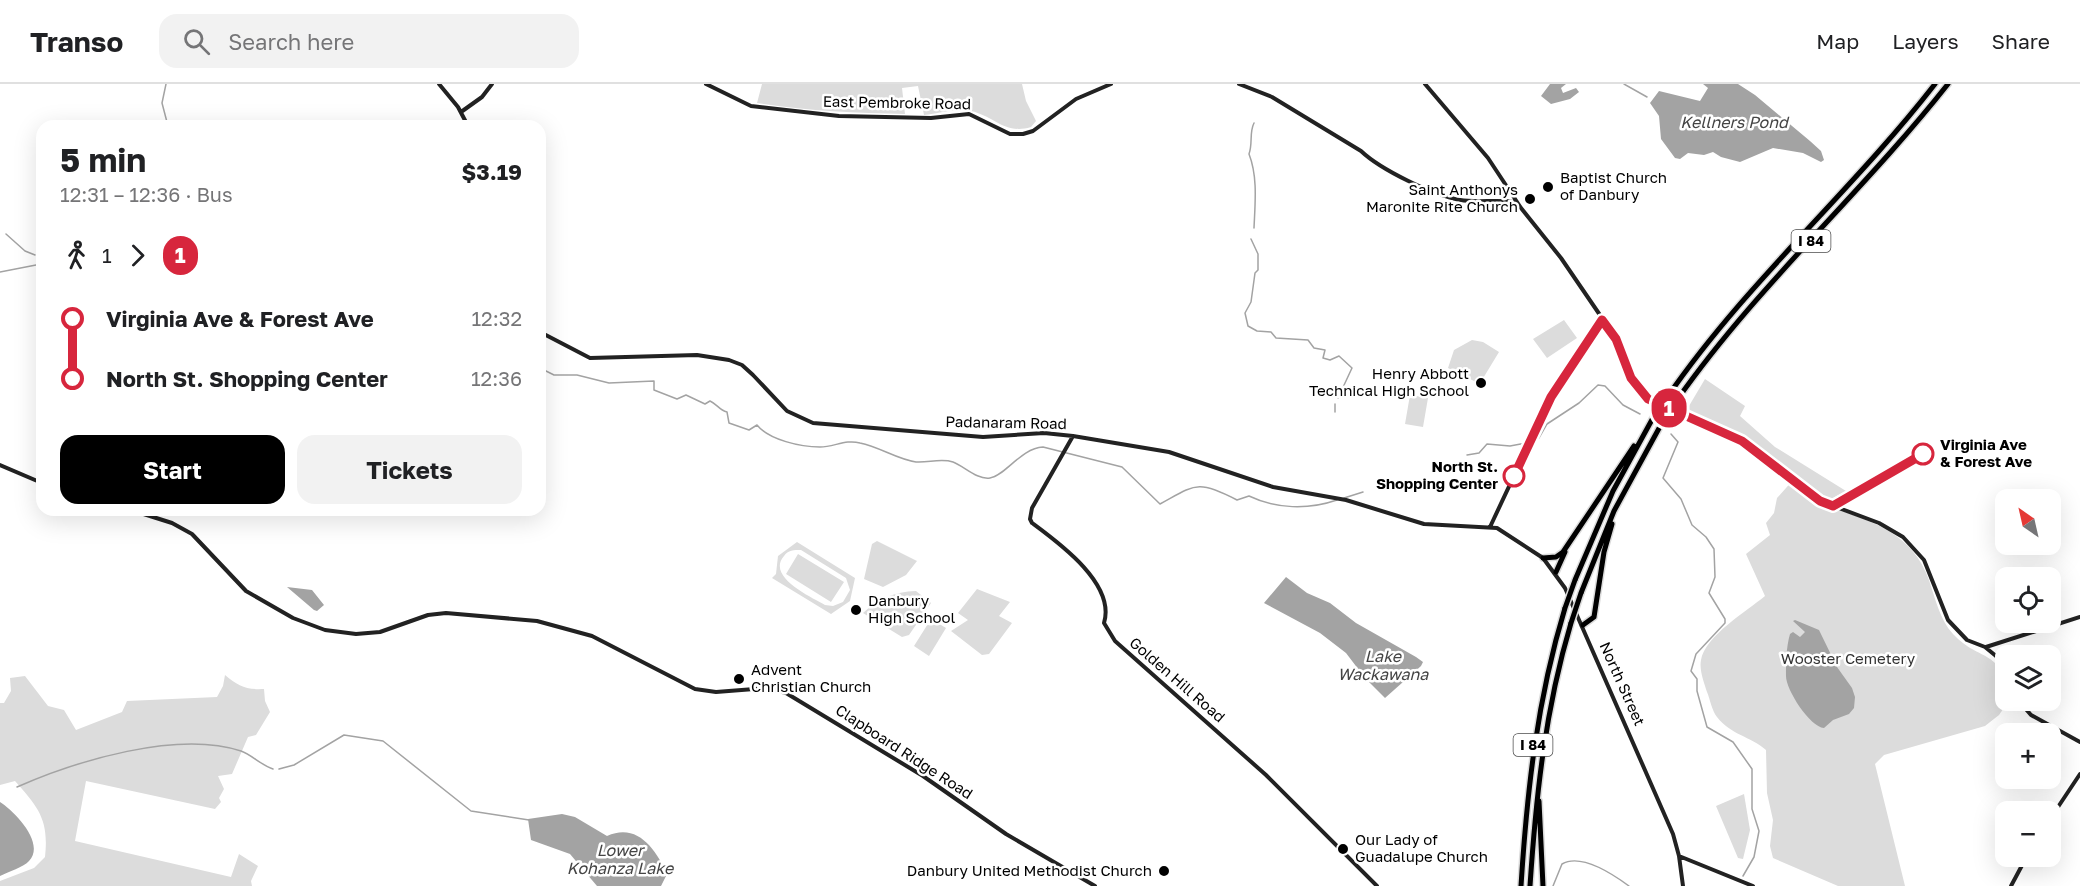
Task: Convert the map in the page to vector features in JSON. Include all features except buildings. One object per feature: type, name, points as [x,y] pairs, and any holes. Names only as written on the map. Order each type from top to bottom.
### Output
[{"type":"highway","name":"I 84","points":[[1521,886],[1527,793],[1534,738],[1548,669],[1575,580],[1613,491],[1654,416],[1727,318],[1870,162],[1935,84]]},
{"type":"highway","name":"I 84","points":[[1530,886],[1541,756],[1551,696],[1581,592],[1607,526],[1638,465],[1677,400],[1734,325],[1877,169],[1948,84]]},
{"type":"highway","points":[[1543,558],[1556,557],[1571,540],[1649,425]]},
{"type":"highway","points":[[1582,625],[1594,616],[1607,537],[1638,465]]},
{"type":"highway","points":[[1556,572],[1571,540]]},
{"type":"highway","points":[[1541,756],[1539,821],[1544,886]]},
{"type":"street","points":[[439,84],[465,120]]},
{"type":"street","points":[[461,112],[482,97],[492,84]]},
{"type":"street","name":"East Pembroke Road","points":[[706,84],[733,98],[762,108],[839,116],[931,118],[969,114],[1004,131],[1023,134],[1033,131],[1076,99],[1111,84]]},
{"type":"street","points":[[1239,84],[1272,98],[1361,151],[1371,161],[1430,189],[1462,200],[1516,202]]},
{"type":"street","points":[[1425,84],[1488,158],[1516,202],[1561,258],[1616,339],[1631,378],[1648,399],[1736,437],[1811,496],[1879,523],[1912,544],[1924,560],[1950,624],[1967,640],[1985,647],[1995,655]]},
{"type":"street","points":[[1490,527],[1551,397],[1602,320]]},
{"type":"street","name":"Padanaram Road","points":[[546,335],[590,358],[697,355],[729,360],[742,365],[787,411],[813,423],[983,437],[1042,433],[1073,436],[1169,452],[1273,487],[1335,498],[1424,524],[1490,527]]},
{"type":"street","name":"Golden Hill Road","points":[[1073,436],[1032,508],[1030,519],[1078,558],[1087,570],[1103,599],[1106,617],[1104,623],[1134,660],[1266,775],[1377,886]]},
{"type":"street","points":[[0,465],[36,480]]},
{"type":"street","name":"Clapboard Ridge Road","points":[[147,516],[188,531],[201,540],[246,591],[299,621],[325,630],[356,634],[380,632],[428,615],[446,613],[537,621],[592,636],[694,688],[716,692],[757,688],[786,693],[923,776],[1006,834],[1095,886]]},
{"type":"street","name":"North Street","points":[[1490,527],[1505,530],[1543,558],[1556,572],[1582,625],[1673,834],[1683,886]]},
{"type":"street","points":[[1985,647],[2080,617]]},
{"type":"street","points":[[2028,711],[2080,742]]},
{"type":"street","points":[[2061,802],[2080,774]]},
{"type":"street","points":[[1679,856],[1754,886]]},
{"type":"street","points":[[2011,886],[2021,867]]},
{"type":"green space","points":[[762,84],[1022,84],[1026,101],[1036,121],[1031,127],[1014,129],[979,113],[965,110],[924,115],[918,86],[902,88],[905,114],[776,106],[757,103]]},
{"type":"green space","points":[[1564,320],[1577,338],[1547,358],[1533,339]]},
{"type":"green space","points":[[1472,340],[1483,342],[1499,352],[1482,380],[1476,382],[1448,368],[1454,350]]},
{"type":"green space","name":"Wooster Cemetery","points":[[1705,379],[1745,406],[1740,416],[1775,447],[1846,491],[1831,499],[1826,506],[1874,523],[1901,539],[1912,550],[1922,564],[1941,616],[1948,628],[1963,643],[1995,663],[1995,711],[2002,711],[1999,715],[1985,726],[1884,755],[1875,764],[1905,886],[1838,886],[1773,858],[1770,846],[1773,820],[1767,793],[1766,750],[1728,728],[1717,717],[1703,680],[1701,660],[1704,651],[1718,633],[1765,596],[1746,554],[1770,535],[1766,523],[1774,513],[1777,498],[1794,479],[1753,444],[1686,411]]},
{"type":"green space","points":[[1410,395],[1428,398],[1423,427],[1405,424]]},
{"type":"green space","points":[[877,541],[917,561],[906,575],[883,587],[864,579],[872,544]]},
{"type":"green space","points":[[797,542],[855,578],[850,601],[831,614],[772,578],[776,574],[778,556]],"holes":[[[801,550],[846,578],[850,590],[843,602],[833,606],[825,605],[801,592],[785,579],[780,564],[787,553]]]},
{"type":"green space","points":[[798,554],[844,582],[831,602],[786,574]]},
{"type":"green space","points":[[977,589],[1010,602],[999,616],[1012,623],[989,654],[982,655],[951,631],[968,620],[958,613]]},
{"type":"green space","points":[[916,591],[931,603],[909,635],[902,637],[863,613],[887,597]]},
{"type":"green space","points":[[931,619],[946,628],[929,656],[914,646]]},
{"type":"green space","points":[[225,675],[243,686],[264,689],[265,701],[270,712],[256,735],[248,737],[232,774],[218,776],[224,789],[219,798],[221,802],[215,809],[86,781],[75,841],[231,877],[239,854],[258,866],[251,881],[252,886],[0,886],[0,881],[34,868],[45,857],[46,844],[44,824],[30,799],[15,781],[0,785],[0,703],[4,703],[11,691],[10,678],[25,676],[48,706],[64,710],[76,730],[122,712],[127,701],[217,697],[223,686]]},
{"type":"green space","points":[[1744,794],[1750,830],[1743,859],[1738,858],[1716,806]]},
{"type":"water","points":[[1550,84],[1566,84],[1561,88],[1563,93],[1576,88],[1579,92],[1570,99],[1551,104],[1541,96]]},
{"type":"water","name":"Kellners Pond","points":[[1703,84],[1738,84],[1755,95],[1810,141],[1821,151],[1824,160],[1821,162],[1803,153],[1773,148],[1740,162],[1721,157],[1713,152],[1704,155],[1688,153],[1680,159],[1675,158],[1661,139],[1659,116],[1650,103],[1659,91],[1700,101],[1708,88]]},
{"type":"water","name":"Lake Wackawana","points":[[1286,577],[1307,593],[1330,603],[1356,623],[1416,657],[1423,662],[1421,666],[1385,698],[1365,678],[1346,653],[1320,633],[1264,603]]},
{"type":"water","points":[[287,587],[312,590],[324,605],[317,611],[314,610]]},
{"type":"water","points":[[1793,621],[1819,630],[1855,697],[1854,708],[1849,714],[1833,720],[1824,728],[1818,726],[1806,715],[1794,698],[1787,682],[1790,634],[1793,632],[1800,637],[1805,632]]},
{"type":"water","points":[[0,802],[20,820],[34,845],[33,854],[27,863],[0,876]]},
{"type":"water","name":"Lower Kohanza Lake","points":[[562,814],[575,817],[607,836],[627,833],[644,840],[651,847],[667,874],[661,886],[597,886],[570,854],[531,840],[528,819]]},
{"type":"waterway","points":[[166,84],[162,103],[166,120]]},
{"type":"waterway","points":[[1624,84],[1647,97]]},
{"type":"waterway","points":[[1254,123],[1249,154],[1255,181],[1254,228]]},
{"type":"waterway","points":[[6,234],[25,251],[35,255]]},
{"type":"waterway","points":[[1251,239],[1258,254],[1258,270],[1255,273],[1251,302],[1245,313],[1248,326],[1257,331],[1271,332],[1276,338],[1308,340],[1314,348],[1325,350],[1323,358],[1330,360],[1339,356],[1352,368],[1338,398]]},
{"type":"waterway","points":[[0,272],[36,265]]},
{"type":"waterway","points":[[546,371],[554,375],[577,375],[609,383],[654,381],[654,390],[677,399],[686,395],[705,404],[710,401],[727,412],[729,423],[749,430],[757,425],[769,435],[786,442],[820,447],[855,442],[916,462],[944,460],[953,462],[985,478],[996,476],[1028,452],[1043,447],[1122,467],[1160,504],[1181,492],[1197,487],[1213,489],[1237,500],[1249,496],[1281,506],[1304,507],[1337,500]]},
{"type":"waterway","points":[[1539,438],[1547,424],[1579,403],[1598,385],[1605,386],[1623,405],[1640,414]]},
{"type":"waterway","points":[[1335,404],[1335,412]]},
{"type":"waterway","points":[[1671,434],[1678,442],[1663,478],[1681,499],[1692,525],[1706,537],[1714,549],[1715,577],[1709,593],[1725,619],[1725,623],[1696,654],[1691,671],[1697,679],[1697,691],[1707,727],[1733,742],[1752,769],[1752,809],[1759,831],[1754,857],[1743,876]]},
{"type":"waterway","points":[[1467,455],[1479,453],[1487,444],[1510,446],[1526,443]]},
{"type":"waterway","points":[[1344,498],[1363,492]]},
{"type":"waterway","points":[[279,769],[294,765],[344,735],[383,741],[471,811],[529,820]]},
{"type":"waterway","points":[[17,787],[68,767],[127,751],[158,746],[215,745],[241,751],[273,769]]},
{"type":"waterway","points":[[1553,886],[1562,864],[1570,861],[1588,863],[1615,876],[1629,886]]},
{"type":"bus line","name":"1","points":[[1514,476],[1551,397],[1602,320],[1616,339],[1635,386],[1648,399],[1736,437],[1760,453],[1797,485],[1820,501],[1833,506],[1923,454]]},
{"type":"place","name":"Baptist Church of Danbury","points":[[1548,187]]},
{"type":"place","name":"Saint Anthonys Maronite Rite Church","points":[[1530,199]]},
{"type":"place","name":"Henry Abbott Technical High School","points":[[1481,383]]},
{"type":"place","name":"Virginia Ave & Forest Ave","points":[[1923,454]]},
{"type":"place","name":"North St. Shopping Center","points":[[1514,476]]},
{"type":"place","name":"Danbury High School","points":[[856,610]]},
{"type":"place","name":"Advent Christian Church","points":[[739,679]]},
{"type":"place","name":"Our Lady of Guadalupe Church","points":[[1343,849]]},
{"type":"place","name":"Danbury United Methodist Church","points":[[1164,871]]}]
